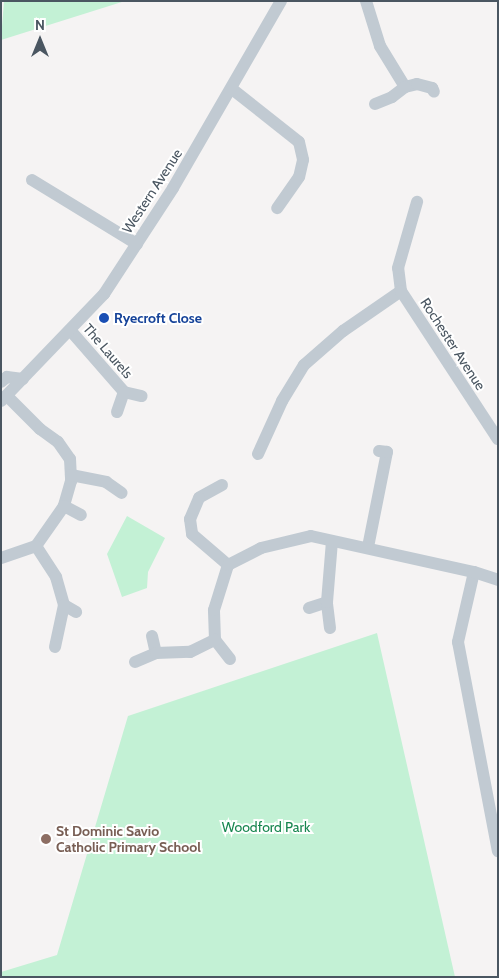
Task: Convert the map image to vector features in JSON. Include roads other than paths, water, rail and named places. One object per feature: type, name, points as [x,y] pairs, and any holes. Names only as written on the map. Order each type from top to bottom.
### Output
[{"type":"street","name":"Western Avenue","points":[[4,399],[104,294],[232,90],[281,1]]},
{"type":"street","points":[[366,1],[380,46],[405,87]]},
{"type":"street","points":[[375,104],[392,97],[405,87],[417,84],[432,88],[434,92]]},
{"type":"street","points":[[232,90],[299,142],[303,160],[299,177],[284,190],[277,208]]},
{"type":"street","points":[[32,180],[137,244]]},
{"type":"street","name":"Rochester Avenue","points":[[417,202],[416,225],[398,268],[401,291],[498,439]]},
{"type":"street","points":[[258,454],[282,402],[304,365],[343,331],[401,291]]},
{"type":"street","name":"The Laurels","points":[[70,330],[124,392],[142,396]]},
{"type":"street","points":[[1,382],[7,377],[23,379]]},
{"type":"street","name":"The Laurels","points":[[117,412],[124,392]]},
{"type":"street","points":[[1,558],[36,546],[64,506],[71,475],[70,459],[58,442],[4,399]]},
{"type":"street","points":[[368,547],[388,452]]},
{"type":"street","points":[[71,475],[106,482],[122,493]]},
{"type":"street","points":[[222,486],[199,498],[190,519],[192,534],[228,565]]},
{"type":"street","points":[[64,506],[81,515]]},
{"type":"street","points":[[230,659],[215,640],[214,610],[228,565],[261,548],[288,540],[311,536],[368,547],[474,572],[498,580]]},
{"type":"street","points":[[330,628],[327,602],[332,541]]},
{"type":"street","points":[[36,546],[56,577],[64,605],[55,647]]},
{"type":"street","points":[[474,572],[458,642],[492,790],[498,851]]},
{"type":"street","points":[[310,608],[327,602]]},
{"type":"street","points":[[64,605],[76,612]]},
{"type":"street","points":[[152,636],[156,653]]},
{"type":"street","points":[[135,662],[156,653],[190,652],[215,640]]},
{"type":"place","name":"Ryecroft Close","points":[[104,318]]},
{"type":"place","name":"St Dominic Savio Catholic Primary School","points":[[46,839]]},
{"type":"park label","name":"Woodford Park","points":[[266,827]]}]
